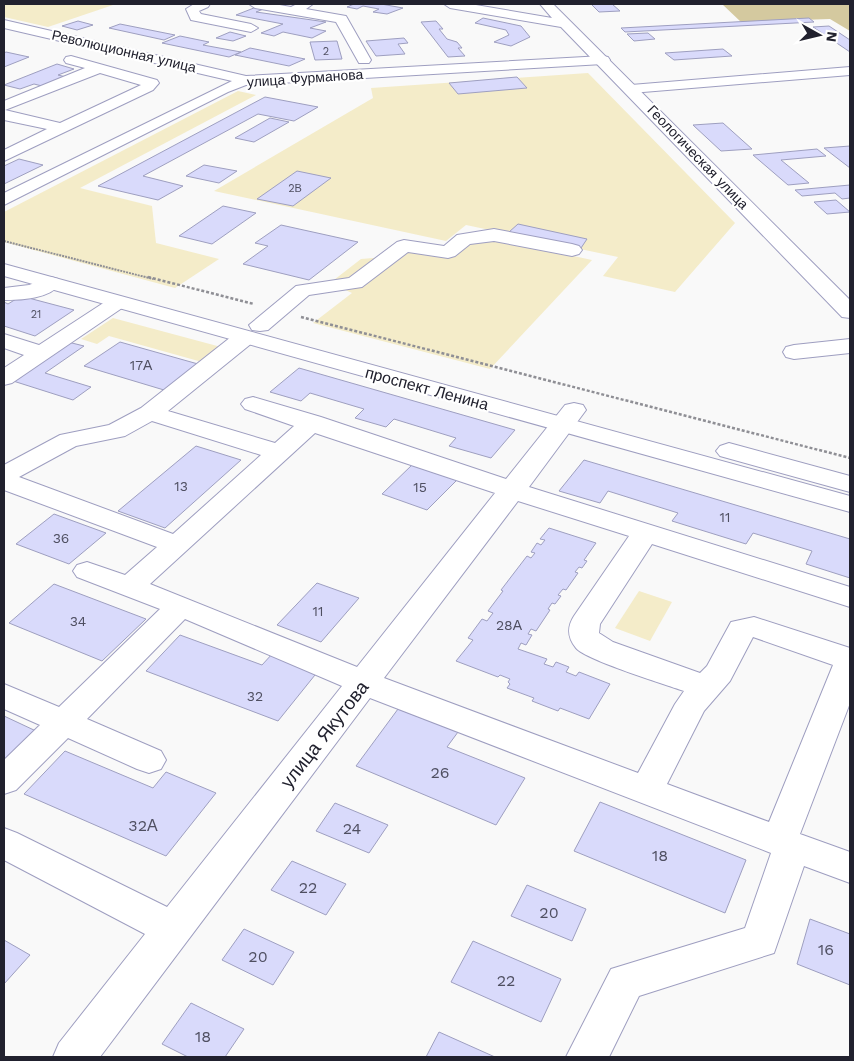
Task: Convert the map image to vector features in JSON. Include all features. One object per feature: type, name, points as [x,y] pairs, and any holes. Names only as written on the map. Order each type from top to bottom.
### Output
[{"type":"street","points":[[204,4],[192,9],[196,17],[251,28]]},
{"type":"street","points":[[255,4],[341,19],[364,60]]},
{"type":"street","points":[[292,10],[309,4]]},
{"type":"street","points":[[450,4],[566,24]]},
{"type":"street","name":"Геологическая улица","points":[[546,4],[850,312]]},
{"type":"street","name":"Революционная улица","points":[[4,24],[236,77],[244,81]]},
{"type":"street","points":[[4,156],[151,85],[149,81],[71,60]]},
{"type":"street","points":[[124,75],[160,60]]},
{"type":"street","name":"улица Фурманова","points":[[4,200],[223,89],[244,81],[603,60]]},
{"type":"street","points":[[4,106],[99,68]]},
{"type":"street","points":[[631,89],[850,71]]},
{"type":"street","points":[[4,115],[62,128]]},
{"type":"street","points":[[4,475],[69,440],[116,431],[150,413],[303,290],[355,283],[404,246],[448,252],[464,239],[494,235],[572,250]]},
{"type":"street","name":"проспект Ленина","points":[[4,255],[252,331],[568,418],[850,504]]},
{"type":"street","name":"проспект Ленина","points":[[4,270],[118,302],[252,331]]},
{"type":"street","points":[[4,294],[30,293],[42,289],[51,283]]},
{"type":"street","points":[[4,378],[118,302]]},
{"type":"street","points":[[4,341],[42,353]]},
{"type":"street","points":[[794,352],[850,346]]},
{"type":"street","points":[[253,404],[312,422],[512,490],[850,597]]},
{"type":"street","points":[[150,413],[279,452]]},
{"type":"street","name":"проспект Ленина","points":[[568,418],[850,484]]},
{"type":"street","name":"улица Якутова","points":[[74,1057],[568,418]]},
{"type":"street","points":[[129,587],[312,422]]},
{"type":"street","points":[[4,481],[177,545]]},
{"type":"street","points":[[646,532],[585,623],[582,632],[590,644],[602,650],[706,687]]},
{"type":"street","points":[[87,571],[181,606],[364,684],[850,868]]},
{"type":"street","points":[[4,781],[181,606]]},
{"type":"street","points":[[587,1057],[624,982],[760,941],[785,844],[850,665],[848,661],[844,657],[754,627],[748,626],[742,629],[721,670],[691,704],[646,791]]},
{"type":"street","points":[[4,696],[150,760]]},
{"type":"street","points":[[4,843],[173,929]]},
{"type":"path","points":[[4,241],[850,458]]},
{"type":"shaded area","points":[[4,4],[116,4],[48,27],[4,17]]},
{"type":"shaded area","points":[[722,4],[850,4],[850,31],[830,19],[741,22]]},
{"type":"shaded area","points":[[588,73],[735,223],[675,292],[603,276],[618,257],[466,225],[446,241],[214,191],[373,98],[371,88]]},
{"type":"shaded area","points":[[238,91],[256,95],[80,188],[152,206],[156,243],[219,259],[175,288],[4,242],[4,212]]},
{"type":"shaded area","points":[[476,235],[592,260],[490,369],[313,323],[352,293],[330,283],[361,259],[397,256],[413,243],[450,250]]},
{"type":"shaded area","points":[[113,318],[221,347],[202,362],[109,336],[97,344],[81,339]]},
{"type":"shaded area","points":[[639,591],[672,602],[650,641],[615,628]]},
{"type":"building","points":[[264,4],[276,4],[256,12],[326,22],[310,28],[326,31],[312,38],[283,32],[274,36],[261,33],[283,24],[236,15]]},
{"type":"building","points":[[354,4],[381,4],[403,8],[387,14],[373,12],[379,9],[363,6],[357,9],[347,7]]},
{"type":"building","points":[[591,4],[612,4],[620,11],[599,12]]},
{"type":"building","points":[[483,18],[521,26],[530,37],[511,46],[494,42],[509,35],[506,30],[475,23]]},
{"type":"building","points":[[809,18],[814,22],[625,32],[621,28]]},
{"type":"building","points":[[78,21],[93,25],[77,30],[62,26]]},
{"type":"building","points":[[436,21],[443,29],[439,29],[447,39],[457,42],[462,48],[458,48],[465,56],[448,57],[421,22]]},
{"type":"building","points":[[120,24],[175,35],[164,40],[109,28]]},
{"type":"building","points":[[829,26],[850,40],[850,52],[813,27]]},
{"type":"building","points":[[230,32],[246,36],[233,41],[216,38]]},
{"type":"building","points":[[648,33],[655,39],[634,41],[627,34]]},
{"type":"building","points":[[180,36],[209,42],[203,45],[241,52],[229,57],[162,43]]},
{"type":"building","points":[[404,38],[408,43],[398,44],[405,54],[376,56],[366,41]]},
{"type":"building","points":[[337,41],[342,59],[315,60],[310,42]]},
{"type":"building","points":[[250,48],[305,59],[289,66],[235,55]]},
{"type":"building","points":[[723,49],[732,56],[674,60],[665,53]]},
{"type":"building","points":[[4,53],[29,57],[4,67]]},
{"type":"building","points":[[57,64],[74,69],[58,75],[66,77],[42,86],[34,84],[20,89],[4,85]]},
{"type":"building","points":[[517,77],[527,88],[458,94],[449,83]]},
{"type":"building","points":[[265,97],[318,107],[294,121],[258,114],[143,176],[183,186],[158,200],[98,186]]},
{"type":"building","points":[[270,118],[289,122],[254,142],[235,138]]},
{"type":"building","points":[[723,123],[752,149],[721,151],[693,125]]},
{"type":"building","points":[[850,146],[850,168],[824,148]]},
{"type":"building","points":[[817,149],[826,156],[781,160],[809,183],[788,185],[753,155]]},
{"type":"building","points":[[19,159],[43,165],[4,184],[4,166]]},
{"type":"building","points":[[204,165],[237,171],[219,183],[186,176]]},
{"type":"building","points":[[297,171],[331,178],[293,206],[257,199]]},
{"type":"building","points":[[850,185],[850,198],[842,199],[835,193],[802,196],[795,190]]},
{"type":"building","points":[[836,200],[850,212],[827,214],[814,202]]},
{"type":"building","points":[[223,206],[256,213],[212,244],[179,236]]},
{"type":"building","points":[[518,224],[587,239],[581,248],[509,232]]},
{"type":"building","points":[[281,225],[358,242],[309,280],[243,264],[268,246],[255,243]]},
{"type":"building","points":[[21,296],[74,310],[35,336],[4,326],[4,302],[8,304]]},
{"type":"building","points":[[68,342],[84,346],[45,373],[91,387],[73,400],[10,380]]},
{"type":"building","points":[[120,342],[198,364],[164,390],[84,366]]},
{"type":"building","points":[[299,368],[515,430],[491,458],[449,446],[456,438],[394,419],[386,427],[355,418],[364,409],[310,393],[301,401],[270,392]]},
{"type":"building","points":[[196,446],[241,460],[165,528],[118,511]]},
{"type":"building","points":[[584,460],[850,539],[850,578],[806,564],[812,551],[753,533],[746,544],[672,521],[678,513],[608,491],[600,503],[559,491]]},
{"type":"building","points":[[413,464],[458,479],[427,510],[382,494]]},
{"type":"building","points":[[54,514],[106,533],[69,564],[16,544]]},
{"type":"building","points":[[549,528],[596,543],[584,560],[587,561],[582,568],[579,567],[575,572],[578,573],[566,590],[563,589],[558,595],[561,596],[555,604],[552,603],[548,609],[550,610],[536,631],[531,629],[528,634],[532,635],[526,645],[521,643],[518,649],[547,659],[544,664],[553,667],[556,662],[569,667],[566,672],[576,676],[579,672],[610,684],[589,719],[560,708],[558,711],[532,701],[534,698],[507,688],[510,684],[508,682],[510,679],[500,675],[498,677],[456,661],[473,640],[468,638],[482,619],[487,621],[493,613],[488,611],[503,591],[501,590],[527,556],[531,558],[535,553],[531,552],[537,543],[541,545],[545,540],[540,539]]},
{"type":"building","points":[[317,583],[359,598],[321,642],[277,625]]},
{"type":"building","points":[[54,584],[146,619],[102,661],[9,623]]},
{"type":"building","points":[[180,635],[262,665],[273,653],[319,670],[278,721],[146,671]]},
{"type":"building","points":[[398,709],[458,732],[447,747],[525,778],[496,825],[356,766]]},
{"type":"building","points":[[4,716],[36,731],[4,761]]},
{"type":"building","points":[[65,751],[153,788],[166,772],[216,793],[166,856],[24,794]]},
{"type":"building","points":[[600,802],[746,860],[725,913],[574,851]]},
{"type":"building","points":[[335,803],[388,825],[369,853],[316,831]]},
{"type":"building","points":[[292,861],[346,884],[326,915],[271,890]]},
{"type":"building","points":[[527,885],[586,909],[572,941],[511,916]]},
{"type":"building","points":[[810,919],[850,934],[850,985],[797,964]]},
{"type":"building","points":[[244,929],[294,952],[273,985],[222,960]]},
{"type":"building","points":[[4,940],[30,955],[4,984]]},
{"type":"building","points":[[473,941],[561,979],[541,1022],[451,982]]},
{"type":"building","points":[[191,1003],[244,1029],[225,1057],[188,1057],[162,1044]]},
{"type":"building","points":[[439,1032],[495,1057],[426,1057]]}]
